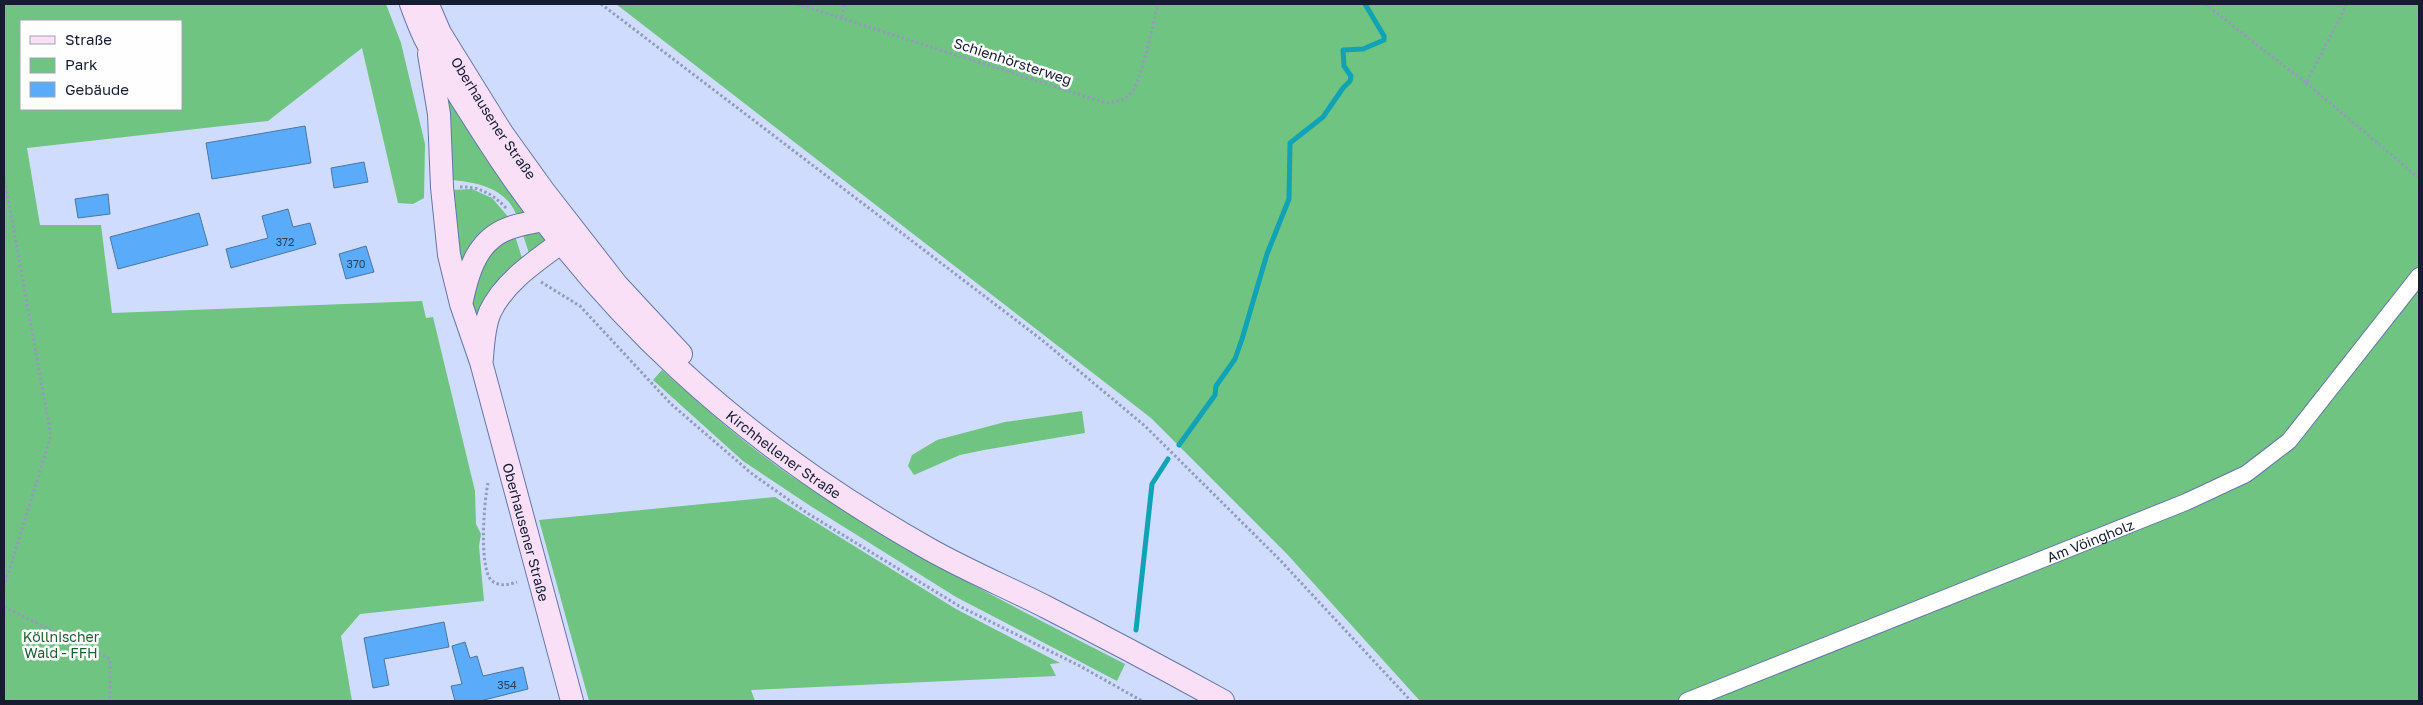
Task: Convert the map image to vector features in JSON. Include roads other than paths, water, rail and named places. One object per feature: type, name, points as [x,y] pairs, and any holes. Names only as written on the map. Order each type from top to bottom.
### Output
[{"type":"main road","name":"Oberhausener Straße","points":[[411,4],[427,43],[510,175],[552,217]]},
{"type":"main road","name":"Oberhausener Straße","points":[[427,4],[440,33],[552,217]]},
{"type":"main road","name":"Oberhausener Straße","points":[[427,43],[440,114],[444,224],[449,254],[461,304],[481,362],[572,701]]},
{"type":"main road","name":"Kirchhellener Straße","points":[[552,217],[568,238],[617,285],[664,336],[728,396],[800,449],[936,540],[1049,609],[1223,701]]},
{"type":"main road","points":[[461,304],[467,276],[479,249],[493,235],[515,226],[552,217]]},
{"type":"main road","name":"Oberhausener Straße","points":[[481,362],[484,332],[498,297],[513,280],[568,238]]},
{"type":"street","name":"Am Vöingholz","points":[[1686,701],[2186,502],[2246,474],[2289,441],[2419,276]]},
{"type":"waterway","points":[[1179,445],[1215,395],[1216,386],[1235,359],[1267,254],[1289,199],[1290,143],[1323,117],[1350,81],[1351,76],[1344,66],[1343,50],[1363,49],[1384,40],[1384,36],[1365,4]]},
{"type":"waterway","points":[[1136,630],[1152,484],[1168,459]]},
{"type":"park label","name":"Köllnischer Wald - FFH","points":[[61,644]]}]
